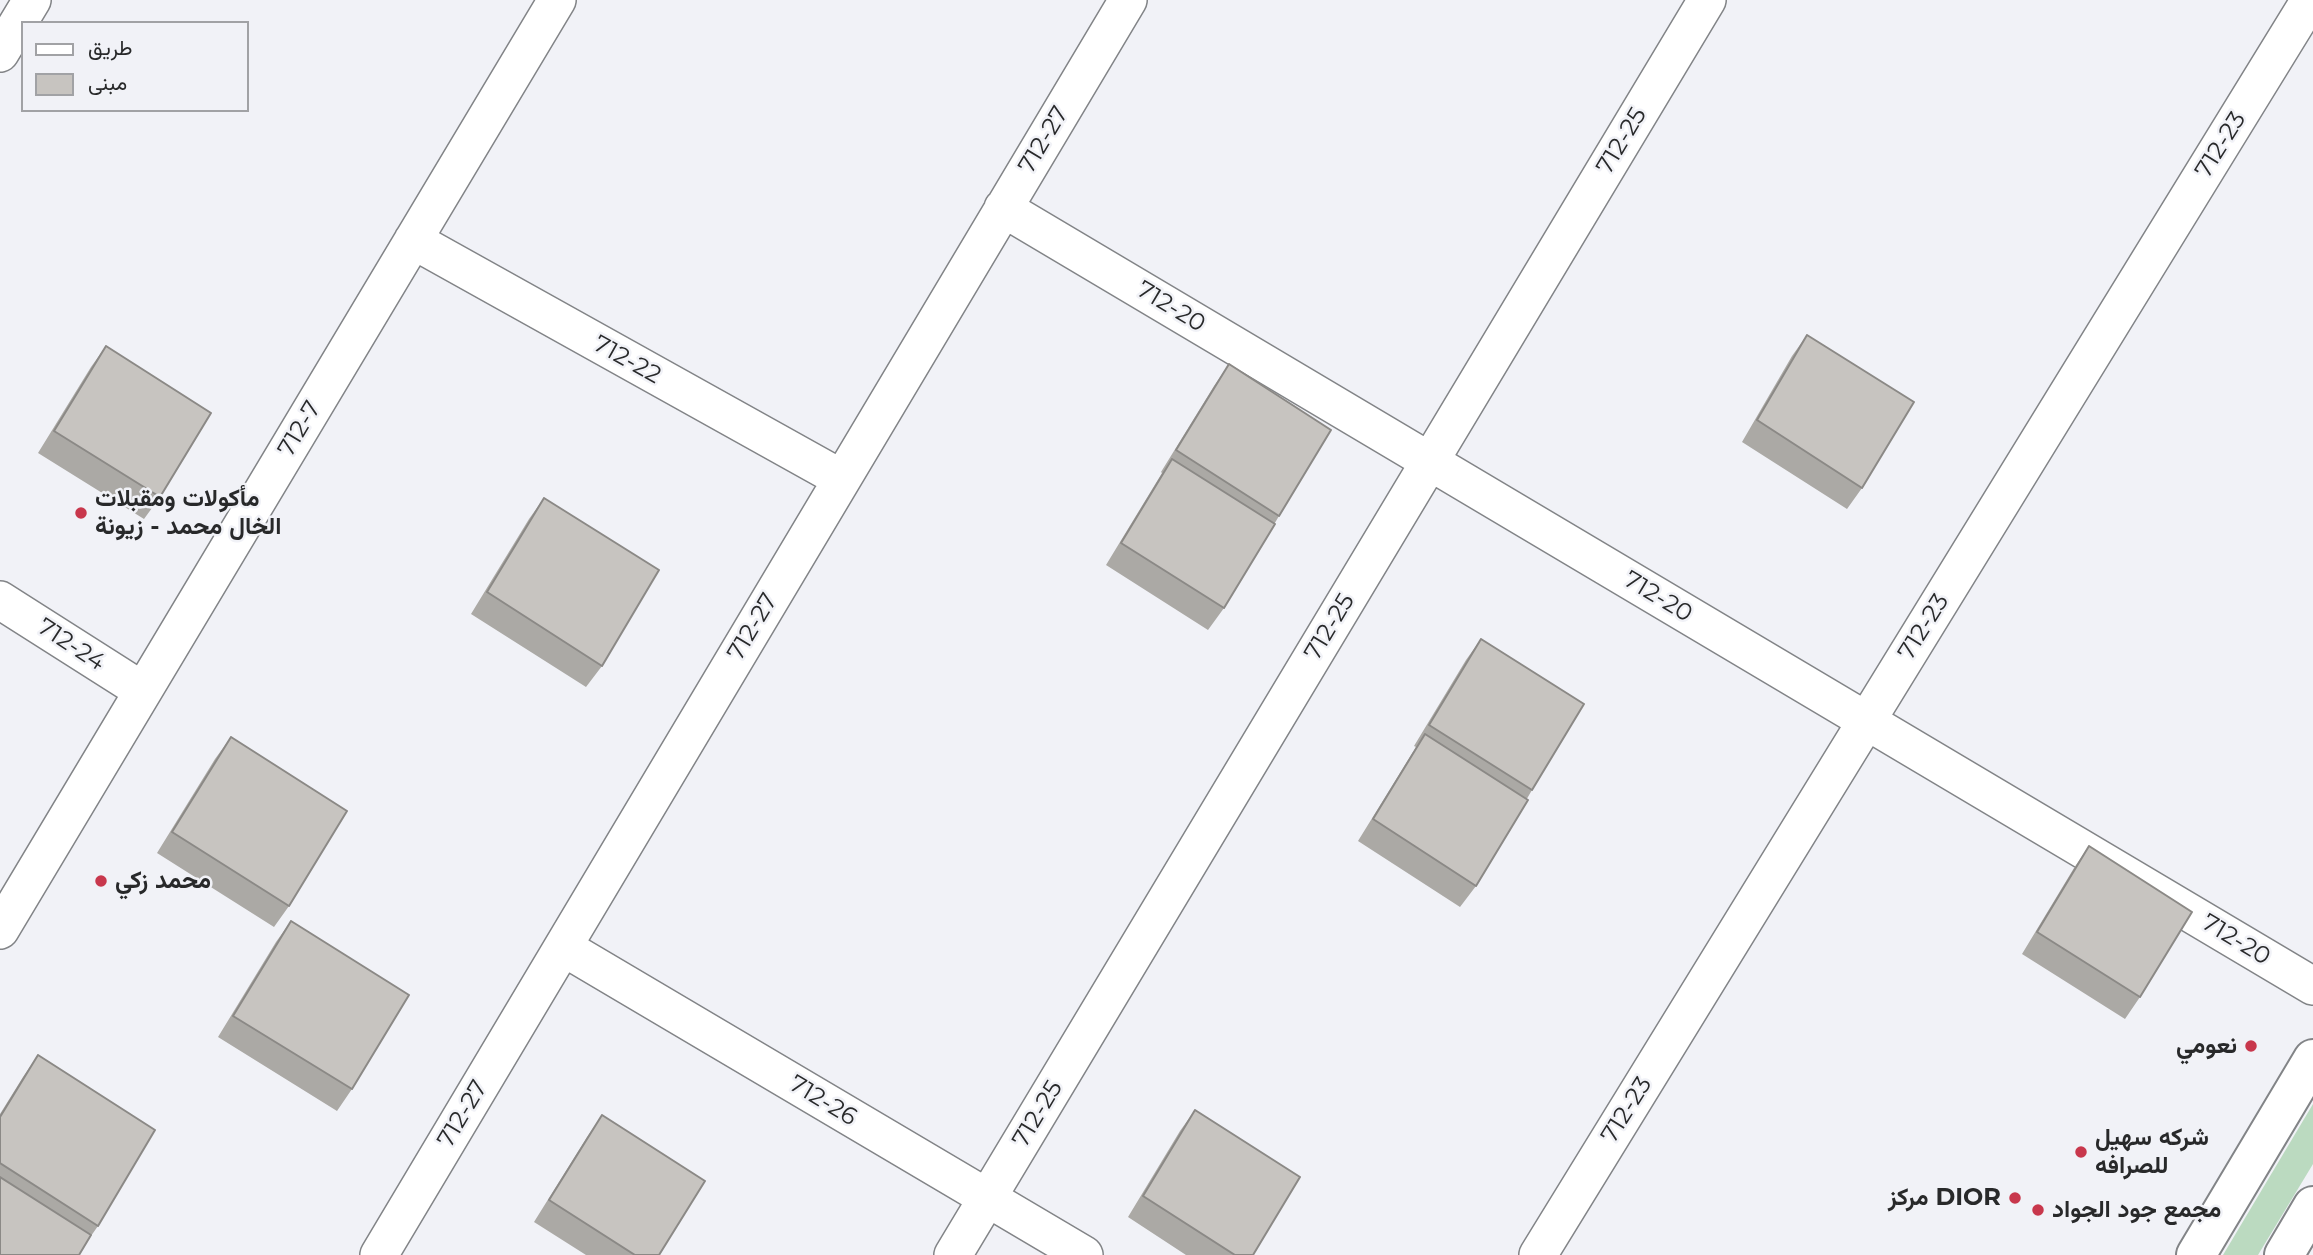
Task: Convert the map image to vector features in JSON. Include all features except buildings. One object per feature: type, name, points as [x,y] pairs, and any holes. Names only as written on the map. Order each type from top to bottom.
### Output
[{"type":"street","points":[[0,52],[32,0]]},
{"type":"street","name":"712-7","points":[[0,930],[557,0]]},
{"type":"street","name":"712-27","points":[[379,1255],[1128,0]]},
{"type":"street","name":"712-25","points":[[953,1255],[1707,0]]},
{"type":"street","name":"712-23","points":[[1538,1255],[2309,2]]},
{"type":"street","name":"712-20","points":[[1003,208],[2313,986]]},
{"type":"street","name":"712-22","points":[[413,240],[842,479]]},
{"type":"street","name":"712-24","points":[[0,600],[143,691]]},
{"type":"street","name":"712-26","points":[[563,947],[1084,1255]]},
{"type":"street","points":[[2196,1255],[2313,1059]]},
{"type":"street","points":[[2284,1255],[2313,1206]]},
{"type":"green space","points":[[2313,1104],[2313,1164],[2258,1255],[2223,1255]]},
{"type":"place","name":"مأكولات ومقبلات الخال محمد - زيونة","points":[[81,513]]},
{"type":"place","name":"محمد زكي","points":[[101,881]]},
{"type":"place","name":"نعومي","points":[[2251,1046]]},
{"type":"place","name":"شركه سهيل للصرافه","points":[[2081,1152]]},
{"type":"place","name":"مركز DIOR","points":[[2015,1198]]},
{"type":"place","name":"مجمع جود الجواد","points":[[2038,1210]]}]
